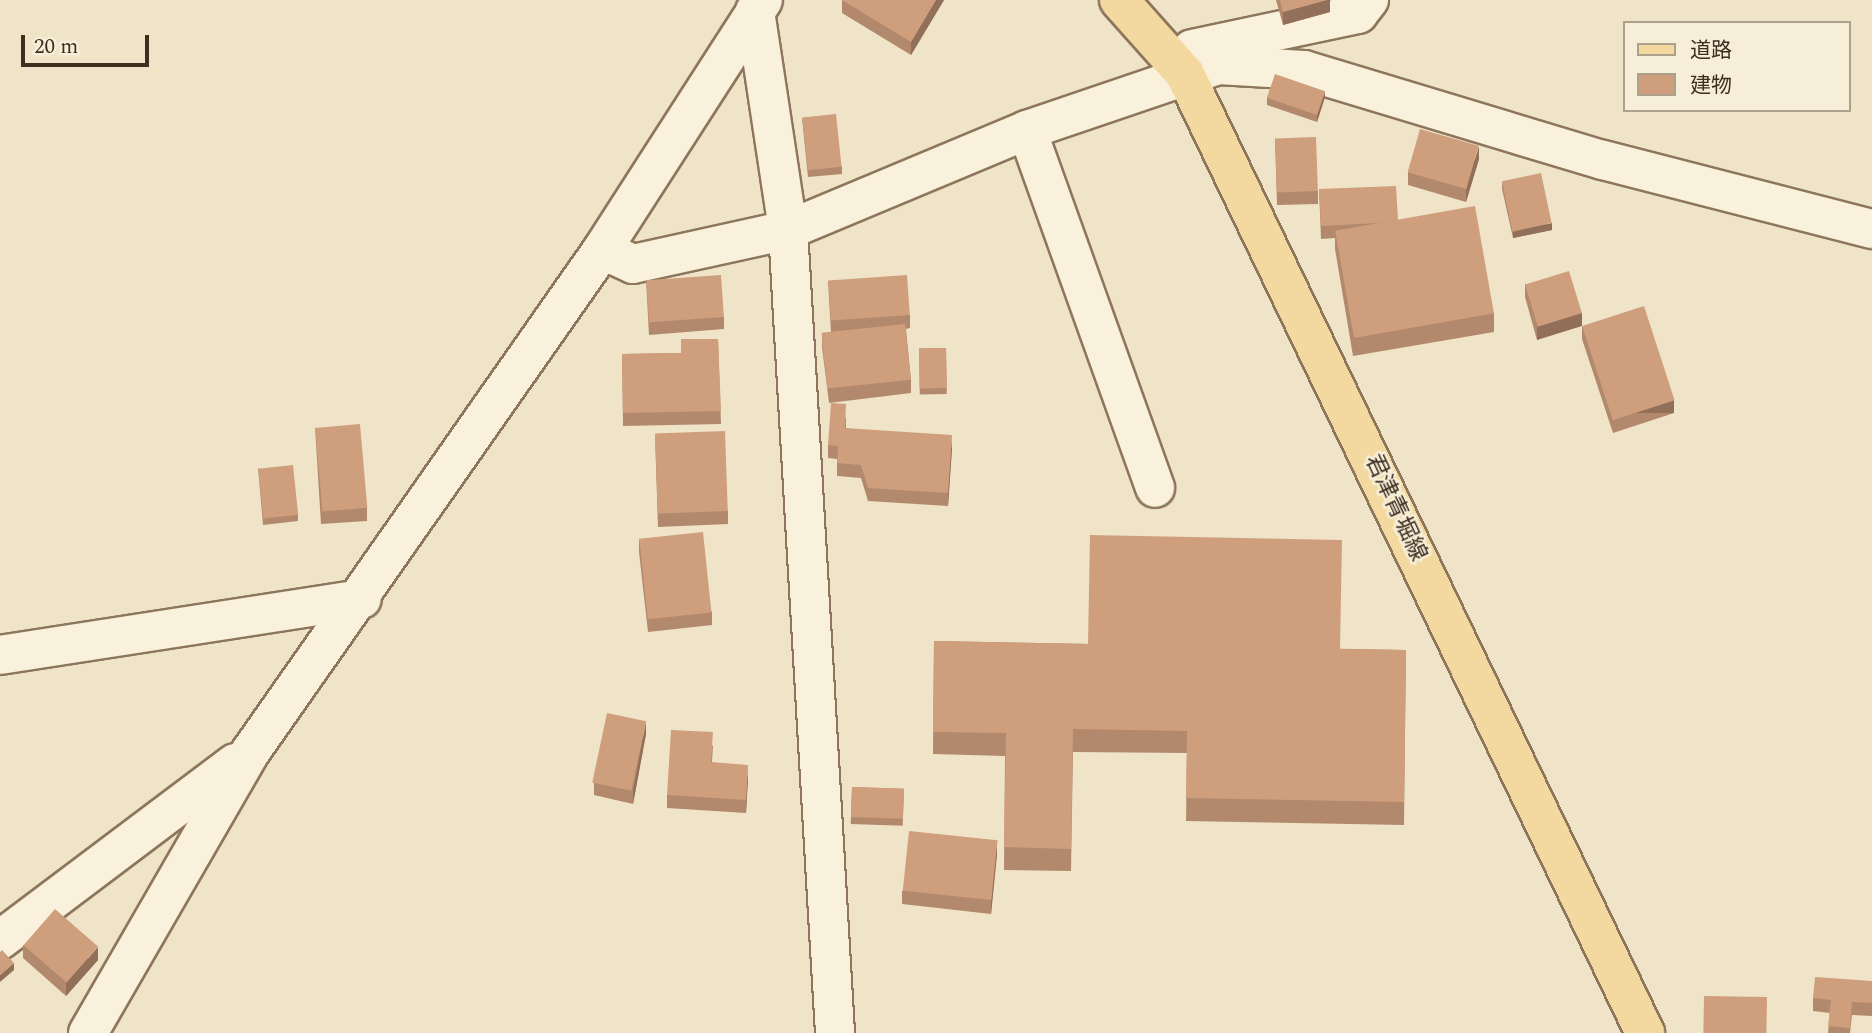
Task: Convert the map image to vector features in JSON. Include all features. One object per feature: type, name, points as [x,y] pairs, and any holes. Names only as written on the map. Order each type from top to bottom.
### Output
[{"type":"main road","name":"君津青堀線","points":[[1119,0],[1177,64],[1645,1033]]},
{"type":"street","points":[[602,250],[633,264],[789,230],[1177,64],[1359,14],[1369,0]]},
{"type":"street","points":[[759,6],[789,230],[835,1033]]},
{"type":"street","points":[[88,1033],[251,751],[362,599],[602,250],[759,6]]},
{"type":"street","points":[[1177,64],[1304,70],[1602,160],[1872,229]]},
{"type":"street","points":[[1027,130],[1155,488]]},
{"type":"street","points":[[0,655],[362,599]]},
{"type":"street","points":[[0,940],[251,751]]},
{"type":"building","points":[[842,0],[936,0],[911,42]]},
{"type":"building","points":[[1280,0],[1327,0],[1283,12]]},
{"type":"building","points":[[1275,74],[1325,91],[1317,115],[1267,98]]},
{"type":"building","points":[[836,114],[842,167],[808,170],[802,118]]},
{"type":"building","points":[[1420,129],[1479,146],[1466,189],[1408,172]]},
{"type":"building","points":[[1316,137],[1318,191],[1277,192],[1275,138]]},
{"type":"building","points":[[1541,173],[1552,223],[1512,231],[1502,181]]},
{"type":"building","points":[[1396,186],[1398,220],[1321,226],[1319,189]]},
{"type":"building","points":[[1475,206],[1494,313],[1354,338],[1335,231]]},
{"type":"building","points":[[1569,271],[1582,313],[1538,327],[1525,284]]},
{"type":"building","points":[[721,275],[724,317],[649,322],[646,280]]},
{"type":"building","points":[[907,275],[910,315],[831,320],[828,281]]},
{"type":"building","points":[[1644,306],[1675,400],[1613,420],[1582,326]]},
{"type":"building","points":[[905,324],[911,380],[827,388],[821,333]]},
{"type":"building","points":[[681,339],[718,339],[721,411],[623,413],[622,354],[681,353]]},
{"type":"building","points":[[919,348],[946,348],[947,388],[920,388]]},
{"type":"building","points":[[831,403],[846,404],[845,428],[952,435],[948,493],[868,488],[861,465],[837,463],[838,446],[828,445]]},
{"type":"building","points":[[360,424],[367,508],[322,512],[315,428]]},
{"type":"building","points":[[725,431],[728,511],[658,513],[655,433]]},
{"type":"building","points":[[293,465],[298,515],[263,518],[258,469]]},
{"type":"building","points":[[703,532],[711,613],[648,619],[639,539]]},
{"type":"building","points":[[1090,535],[1342,540],[1340,649],[1406,650],[1404,802],[1186,798],[1187,731],[1073,729],[1071,849],[1004,847],[1006,733],[933,732],[934,641],[1088,644]]},
{"type":"building","points":[[607,713],[646,721],[631,791],[592,782]]},
{"type":"building","points":[[671,730],[713,732],[711,762],[748,765],[746,800],[667,795]]},
{"type":"building","points":[[852,787],[904,789],[903,819],[851,817]]},
{"type":"building","points":[[909,831],[998,840],[991,900],[903,891]]},
{"type":"building","points":[[55,909],[98,946],[67,983],[24,945]]},
{"type":"building","points":[[2,950],[14,963],[0,975],[0,952]]},
{"type":"building","points":[[1815,977],[1872,981],[1872,1003],[1852,1002],[1850,1028],[1828,1026],[1831,1000],[1813,998]]},
{"type":"building","points":[[1704,996],[1767,997],[1766,1033],[1703,1033]]}]
